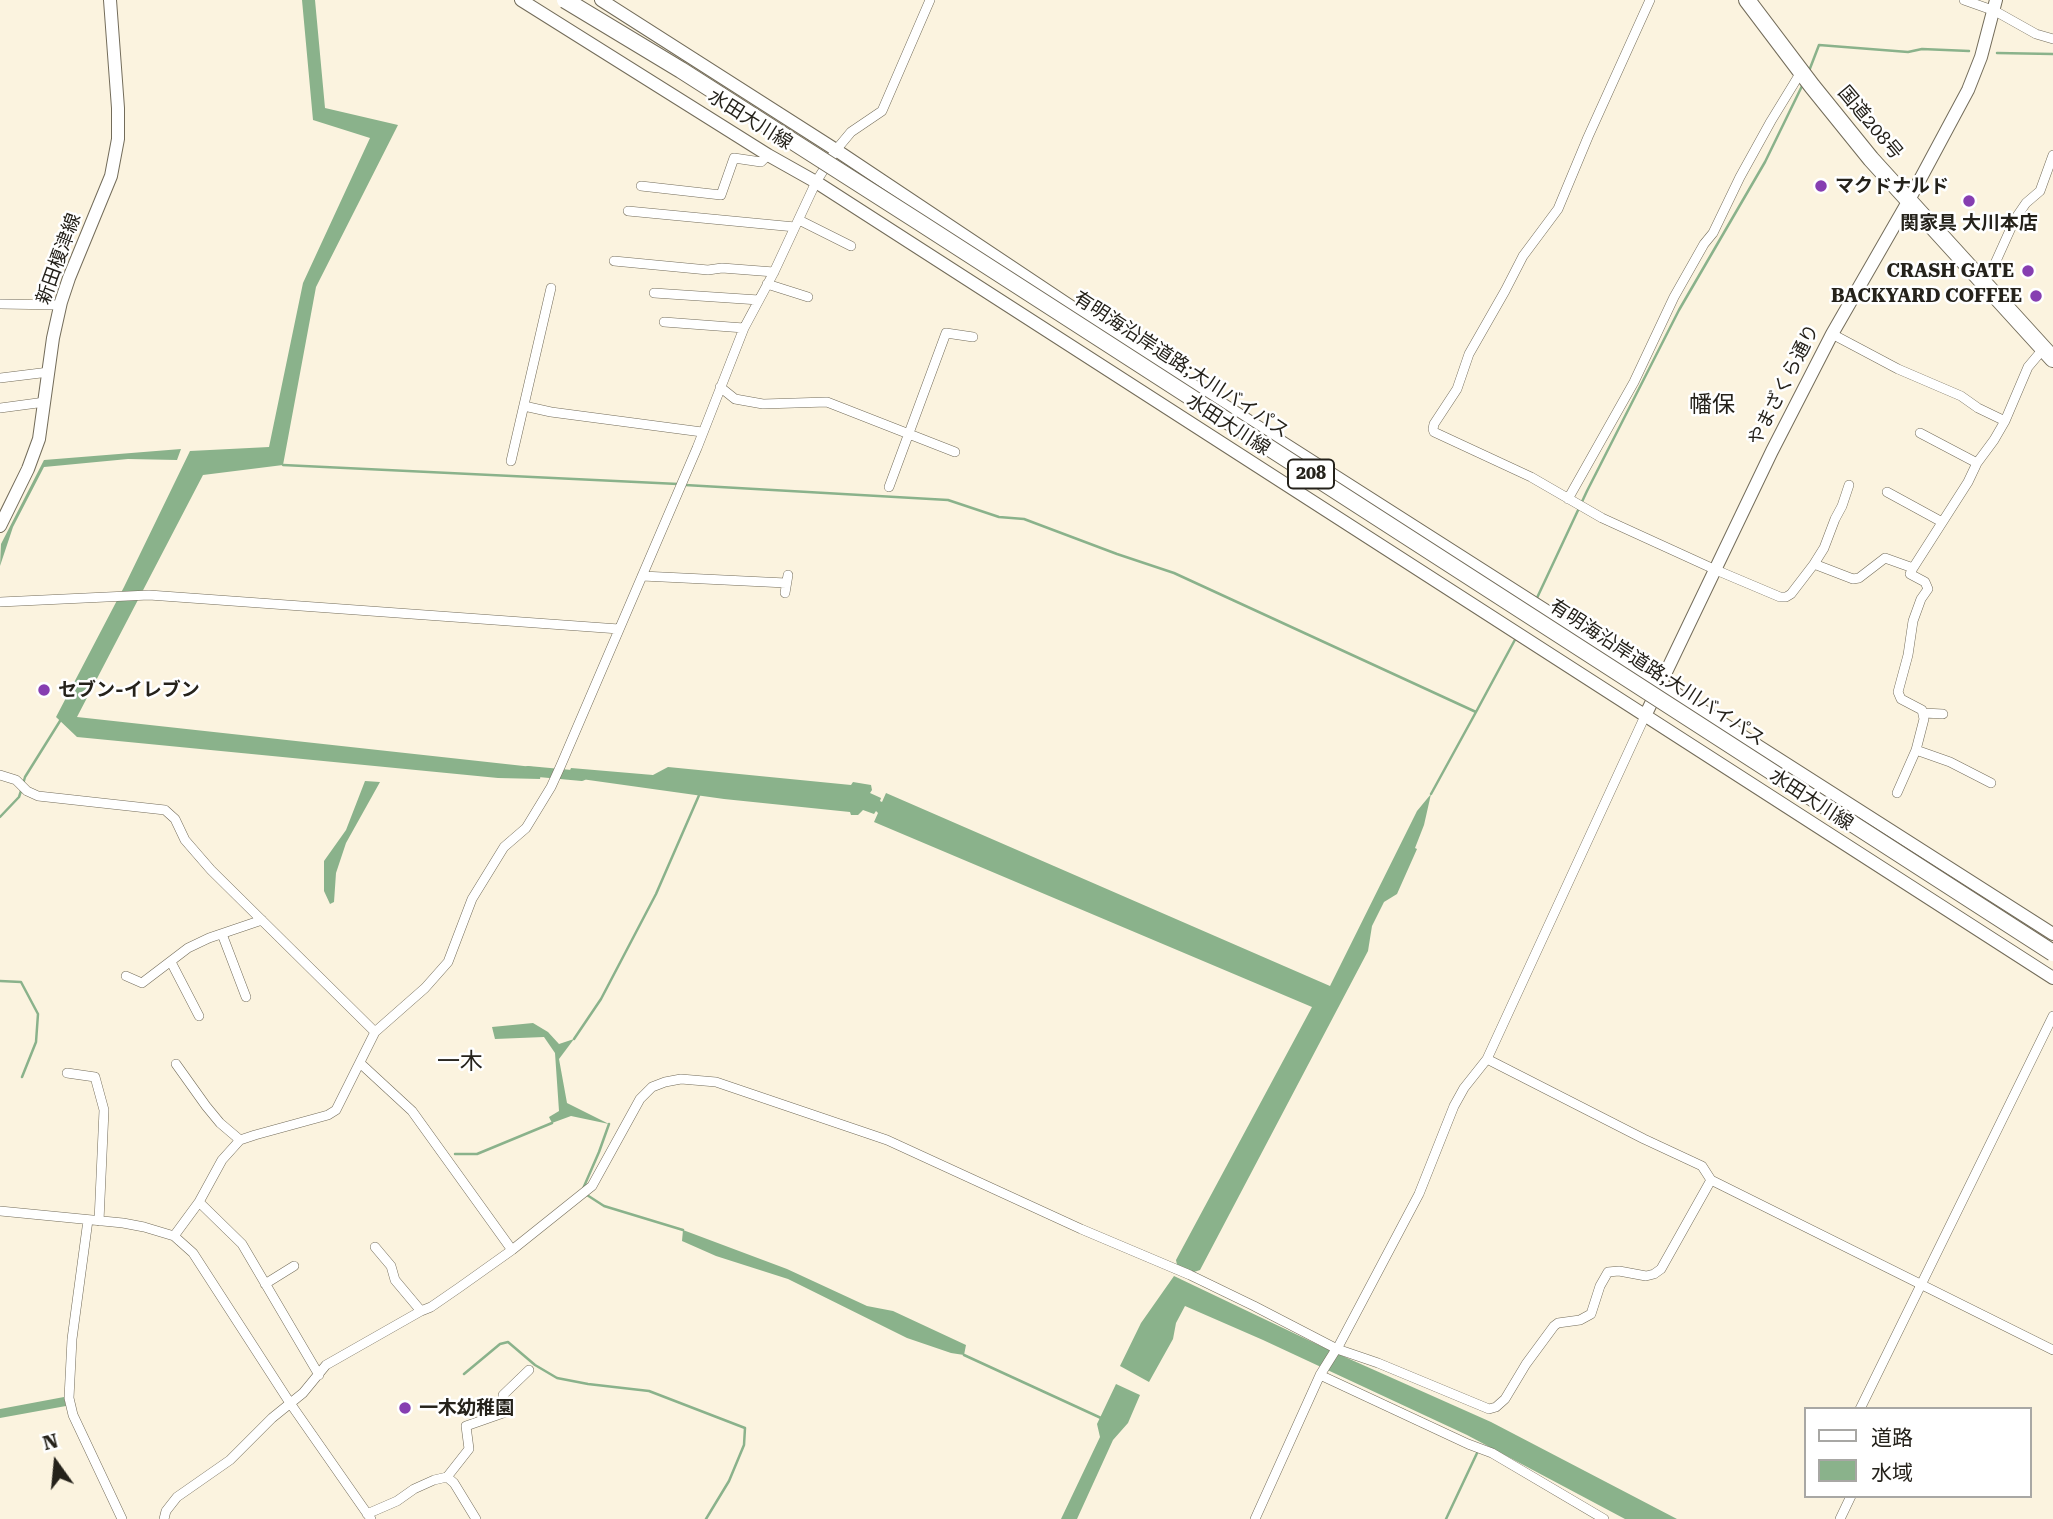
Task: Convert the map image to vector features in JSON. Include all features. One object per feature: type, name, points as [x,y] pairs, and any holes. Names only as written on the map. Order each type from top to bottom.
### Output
[{"type":"highway","name":"有明海沿岸道路;大川バイパス","points":[[565,0],[681,70],[909,215],[2053,953]]},
{"type":"highway","name":"有明海沿岸道路;大川バイパス","points":[[577,0],[759,112],[1506,593],[1674,705],[2053,947]]},
{"type":"highway","name":"国道208号","points":[[1747,0],[1871,159],[2048,354]]},
{"type":"main road","name":"新田榎津線","points":[[0,526],[28,469],[39,439],[53,338],[61,305],[69,278],[111,176],[118,139],[118,108],[110,0]]},
{"type":"main road","name":"水田大川線","points":[[521,0],[816,183],[2053,978]]},
{"type":"main road","name":"水田大川線","points":[[601,0],[835,150],[1118,337],[2053,934]]},
{"type":"main road","name":"やまざくら通り","points":[[1646,716],[1772,451],[1832,334],[1968,90],[1996,6]]},
{"type":"street","points":[[174,1236],[199,1202],[222,1160],[240,1140],[328,1115],[340,1104],[375,1032],[425,988],[448,962],[472,899],[505,847],[526,828],[551,787],[681,484],[744,328],[816,183],[835,150],[851,132],[882,111],[930,0]]},
{"type":"street","points":[[1650,0],[1558,209],[1523,256],[1469,354],[1457,389],[1439,416],[1434,432],[1531,477],[1588,511],[1780,597],[1791,594],[1824,548],[1849,485]]},
{"type":"street","points":[[1964,0],[1996,6],[2036,34],[2053,40]]},
{"type":"street","points":[[1568,499],[1634,382],[1674,297],[1713,233],[1752,155],[1806,77]]},
{"type":"street","points":[[641,186],[722,195],[734,158],[761,162],[768,155]]},
{"type":"street","points":[[1984,283],[2015,219],[2026,203],[2040,191],[2053,155]]},
{"type":"street","points":[[628,211],[797,223],[851,246]]},
{"type":"street","points":[[614,261],[708,270],[722,268],[774,272]]},
{"type":"street","points":[[767,284],[808,297]]},
{"type":"street","points":[[511,461],[551,288]]},
{"type":"street","points":[[654,293],[760,300]]},
{"type":"street","points":[[0,304],[61,305]]},
{"type":"street","points":[[664,322],[744,328]]},
{"type":"street","points":[[889,487],[946,334],[973,337]]},
{"type":"street","points":[[1832,334],[1898,369],[1961,396],[2005,421]]},
{"type":"street","points":[[1943,714],[1923,713],[1901,699],[1898,692],[1908,655],[1913,621],[1928,589],[1925,582],[1910,574],[2005,421],[2028,368],[2048,354]]},
{"type":"street","points":[[0,378],[49,372]]},
{"type":"street","points":[[720,387],[735,399],[763,404],[827,402],[955,452]]},
{"type":"street","points":[[0,408],[45,402]]},
{"type":"street","points":[[524,406],[702,432]]},
{"type":"street","points":[[1920,433],[1977,463]]},
{"type":"street","points":[[1887,492],[1942,522]]},
{"type":"street","points":[[1814,564],[1853,579],[1859,578],[1885,558],[1913,568]]},
{"type":"street","points":[[642,576],[786,583]]},
{"type":"street","points":[[0,602],[142,595],[619,629]]},
{"type":"street","points":[[1897,793],[1916,750],[1923,713]]},
{"type":"street","points":[[1255,1519],[1322,1373],[1419,1194],[1454,1105],[1487,1059],[1646,716]]},
{"type":"street","points":[[1916,750],[1950,762],[1991,783]]},
{"type":"street","points":[[0,775],[16,780],[27,791],[38,796],[165,810],[175,819],[185,841],[211,870],[375,1032]]},
{"type":"street","points":[[125,976],[142,983],[188,948],[262,920]]},
{"type":"street","points":[[222,934],[246,997]]},
{"type":"street","points":[[171,962],[199,1016]]},
{"type":"street","points":[[1861,1407],[2053,1016]]},
{"type":"street","points":[[1487,1059],[1702,1166],[1711,1180],[2053,1350]]},
{"type":"street","points":[[360,1063],[412,1111],[512,1250]]},
{"type":"street","points":[[176,1064],[220,1123],[240,1140]]},
{"type":"street","points":[[67,1073],[95,1077],[104,1110],[99,1221]]},
{"type":"street","points":[[164,1519],[166,1511],[177,1497],[230,1460],[272,1418],[303,1393],[326,1366],[431,1307],[512,1250],[592,1186],[640,1099],[652,1087],[665,1082],[695,1079],[716,1082],[887,1140],[1081,1229],[1190,1275],[1336,1350],[1444,1389],[1485,1409],[1496,1407],[1505,1399],[1553,1326],[1580,1320],[1591,1314],[1600,1286],[1608,1272],[1619,1270],[1646,1276],[1661,1269],[1711,1180]]},
{"type":"street","points":[[199,1202],[242,1244],[319,1375]]},
{"type":"street","points":[[0,1211],[144,1227],[174,1236],[193,1253],[290,1403],[369,1516],[414,1489],[447,1477],[469,1449],[466,1426],[506,1412],[503,1395],[528,1370]]},
{"type":"street","points":[[88,1220],[72,1339],[69,1398],[73,1415],[122,1519]]},
{"type":"street","points":[[375,1247],[391,1266],[395,1280],[421,1311]]},
{"type":"street","points":[[265,1284],[295,1266]]},
{"type":"street","points":[[1322,1373],[1492,1453],[1604,1519]]},
{"type":"street","points":[[447,1477],[454,1483],[476,1519]]},
{"type":"street","points":[[1840,1519],[1850,1498]]},
{"type":"water","points":[[302,0],[315,0],[325,108],[398,125],[316,287],[283,465],[203,475],[77,717],[542,768],[540,779],[498,778],[77,737],[56,717],[124,587],[190,451],[269,447],[303,283],[370,138],[313,120]]},
{"type":"water","points":[[181,449],[177,460],[128,459],[44,467],[13,527],[0,566],[1,544],[44,460]]},
{"type":"water","points":[[668,767],[871,785],[870,793],[881,798],[882,802],[886,793],[1330,986],[1417,811],[1431,794],[1415,848],[1417,849],[1397,894],[1384,902],[1372,926],[1368,951],[1200,1270],[1194,1272],[1177,1265],[1176,1260],[1312,1007],[874,822],[878,813],[876,811],[874,814],[863,810],[858,815],[851,815],[850,812],[724,799],[567,777],[571,768],[653,775]]},
{"type":"water","points":[[365,781],[380,782],[346,843],[336,873],[334,902],[330,904],[324,891],[324,861],[346,830]]},
{"type":"water","points":[[533,1023],[548,1032],[559,1044],[574,1039],[559,1059],[567,1103],[609,1124],[571,1116],[552,1123],[549,1117],[559,1111],[555,1053],[544,1037],[495,1039],[492,1027]]},
{"type":"water","points":[[683,1230],[787,1269],[867,1306],[893,1311],[966,1345],[964,1355],[907,1338],[788,1279],[716,1256],[682,1241]]},
{"type":"water","points":[[1174,1276],[1327,1349],[1491,1422],[1677,1519],[1625,1519],[1467,1435],[1185,1306],[1176,1323],[1173,1339],[1149,1382],[1120,1366],[1141,1323]]},
{"type":"water","points":[[1116,1384],[1140,1395],[1128,1423],[1113,1440],[1077,1519],[1061,1519],[1100,1437],[1097,1424]]},
{"type":"water","points":[[64,1397],[66,1406],[0,1418],[0,1409]]},
{"type":"waterway","points":[[1809,71],[1819,45],[1908,52],[1922,49],[1969,51]]},
{"type":"waterway","points":[[1997,53],[2053,54]]},
{"type":"waterway","points":[[1536,600],[1587,491],[1679,310],[1765,162],[1803,84]]},
{"type":"waterway","points":[[283,465],[678,484]]},
{"type":"waterway","points":[[685,485],[948,500],[999,517],[1024,519],[1174,573],[1476,712],[1431,794]]},
{"type":"waterway","points":[[1476,712],[1517,636]]},
{"type":"waterway","points":[[23,784],[60,721]]},
{"type":"waterway","points":[[528,771],[582,776]]},
{"type":"waterway","points":[[0,817],[19,797],[21,791]]},
{"type":"waterway","points":[[574,1039],[601,999],[656,894],[700,793]]},
{"type":"waterway","points":[[0,981],[21,982],[38,1014],[36,1042],[22,1077]]},
{"type":"waterway","points":[[455,1154],[477,1154],[552,1123]]},
{"type":"waterway","points":[[582,1191],[609,1124]]},
{"type":"waterway","points":[[587,1195],[604,1206],[683,1230]]},
{"type":"waterway","points":[[464,1374],[500,1344],[508,1342],[535,1365],[557,1378],[649,1391],[745,1428],[744,1445],[729,1481],[706,1519]]},
{"type":"waterway","points":[[964,1355],[1101,1418]]},
{"type":"waterway","points":[[1446,1519],[1478,1451]]},
{"type":"place","name":"マクドナルド","points":[[1821,186]]},
{"type":"place","name":"関家具 大川本店","points":[[1969,201]]},
{"type":"place","name":"CRASH GATE","points":[[2028,271]]},
{"type":"place","name":"BACKYARD COFFEE","points":[[2036,296]]},
{"type":"place","name":"セブン-イレブン","points":[[44,690]]},
{"type":"place","name":"一木幼稚園","points":[[405,1408]]},
{"type":"district","name":"幡保","points":[[1712,405]]},
{"type":"district","name":"一木","points":[[460,1062]]}]
